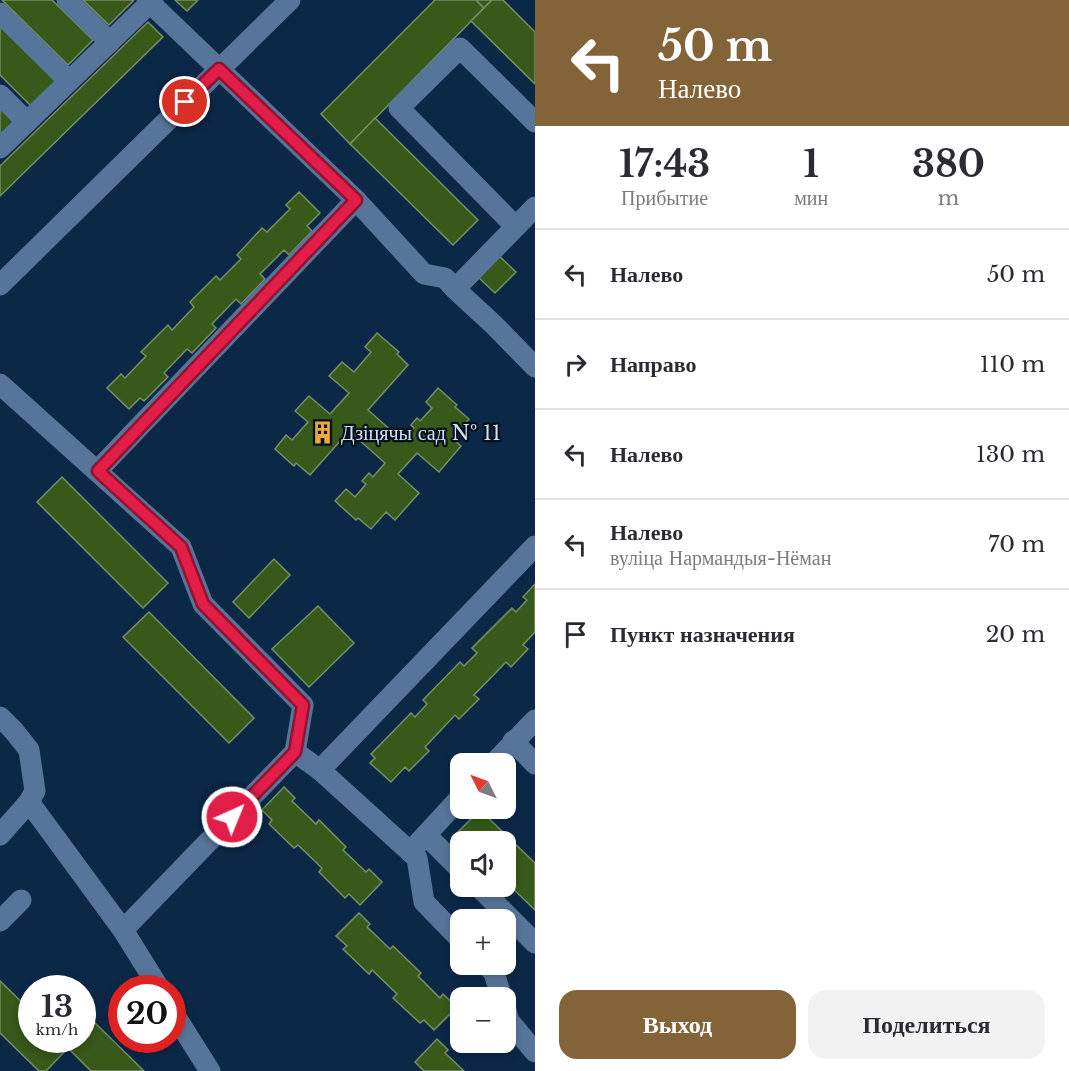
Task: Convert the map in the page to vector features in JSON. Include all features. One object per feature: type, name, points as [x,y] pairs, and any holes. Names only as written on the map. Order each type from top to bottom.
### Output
[{"type":"street","points":[[67,0],[110,42]]},
{"type":"street","points":[[0,285],[290,0]]},
{"type":"street","points":[[0,148],[150,1],[356,200],[424,274],[445,278],[535,367]]},
{"type":"street","points":[[0,13],[69,81]]},
{"type":"street","points":[[515,226],[399,108],[460,48],[535,122]]},
{"type":"street","points":[[0,95],[27,122]]},
{"type":"street","points":[[98,471],[356,200]]},
{"type":"street","points":[[455,289],[535,207]]},
{"type":"street","points":[[0,384],[181,547],[203,604],[303,705],[295,752],[123,930]]},
{"type":"street","points":[[320,770],[535,546]]},
{"type":"street","points":[[0,717],[29,750],[35,791],[29,802],[0,835]]},
{"type":"street","points":[[503,753],[535,720]]},
{"type":"street","points":[[513,741],[535,764]]},
{"type":"street","points":[[295,752],[320,770],[417,858],[424,902],[450,929]]},
{"type":"street","points":[[29,802],[123,930],[151,975]]},
{"type":"street","points":[[410,852],[450,809]]},
{"type":"street","points":[[426,835],[450,859]]},
{"type":"street","points":[[489,897],[535,943]]},
{"type":"street","points":[[0,921],[21,900]]},
{"type":"street","points":[[516,1029],[535,1052]]},
{"type":"street","points":[[186,1033],[210,1071]]},
{"type":"building","points":[[2,0],[52,0],[93,40],[68,65]]},
{"type":"building","points":[[83,0],[134,0],[109,25]]},
{"type":"building","points":[[175,0],[198,0],[187,11]]},
{"type":"building","points":[[435,0],[476,0],[484,8],[350,144],[321,114]]},
{"type":"building","points":[[476,0],[492,0],[484,8]]},
{"type":"building","points":[[492,0],[503,0],[535,32],[535,84],[471,21]]},
{"type":"building","points":[[148,22],[163,37],[0,196],[0,166]]},
{"type":"building","points":[[0,23],[58,80],[32,107],[0,75]]},
{"type":"building","points":[[0,107],[16,123],[0,139]]},
{"type":"building","points":[[375,118],[478,220],[453,245],[350,144]]},
{"type":"building","points":[[299,192],[320,213],[307,226],[312,231],[289,255],[284,250],[260,274],[265,279],[241,304],[236,299],[212,324],[216,328],[192,353],[187,349],[164,373],[168,377],[144,401],[140,398],[129,409],[107,388],[121,374],[125,378],[146,356],[141,352],[168,325],[172,330],[194,307],[190,302],[216,276],[220,280],[241,259],[237,255],[262,228],[267,232],[290,209],[286,205]]},
{"type":"building","points":[[497,254],[516,272],[495,293],[477,276]]},
{"type":"building","name":"Дзіцячы сад № 11","points":[[377,333],[399,352],[397,354],[408,365],[368,410],[403,441],[414,428],[411,425],[417,418],[420,421],[432,408],[426,402],[438,388],[469,419],[452,438],[461,446],[439,472],[417,453],[398,474],[419,493],[395,520],[386,512],[371,529],[358,518],[356,520],[335,501],[346,489],[355,497],[366,484],[362,481],[369,473],[373,477],[385,463],[349,431],[310,475],[296,463],[294,466],[275,449],[286,435],[292,440],[308,422],[295,411],[309,396],[330,414],[349,393],[329,376],[342,362],[354,372],[371,352],[365,347]]},
{"type":"building","points":[[62,477],[168,583],[143,608],[37,502]]},
{"type":"building","points":[[274,559],[290,575],[249,618],[233,602]]},
{"type":"building","points":[[535,584],[535,632],[523,645],[528,649],[511,667],[506,662],[474,695],[479,699],[459,719],[455,715],[425,747],[429,751],[409,771],[405,767],[391,782],[370,763],[375,758],[371,754],[411,713],[415,717],[427,704],[423,700],[460,662],[464,666],[477,653],[472,648],[512,608],[516,612],[527,600],[523,597]]},
{"type":"building","points":[[318,606],[354,643],[309,687],[272,649]]},
{"type":"building","points":[[149,612],[254,718],[229,743],[123,637]]},
{"type":"building","points":[[284,787],[295,798],[292,801],[316,824],[319,820],[346,847],[343,850],[366,872],[369,869],[382,882],[360,905],[349,894],[345,898],[319,872],[322,868],[298,845],[294,848],[269,824],[272,820],[262,810]]},
{"type":"building","points":[[471,819],[489,819],[502,831],[459,831]]},
{"type":"building","points":[[516,845],[535,863],[535,910],[516,892]]},
{"type":"building","points":[[359,913],[370,924],[367,927],[390,949],[393,946],[421,973],[418,976],[440,998],[443,994],[450,1000],[450,1014],[434,1030],[424,1020],[420,1023],[393,998],[397,994],[372,970],[369,974],[343,949],[347,946],[336,936]]},
{"type":"building","points":[[0,981],[18,998],[18,1051],[0,1033]]},
{"type":"building","points":[[96,1024],[108,1036],[108,1053],[126,1053],[144,1071],[91,1071],[73,1053],[96,1053]]},
{"type":"building","points":[[437,1039],[448,1050],[445,1053],[464,1071],[424,1071],[415,1062]]},
{"type":"building","points":[[21,1053],[63,1053],[46,1071],[39,1071]]},
{"type":"place","name":"Дзіцячы сад № 11","points":[[323,433]]},
{"type":"route","points":[[185,102],[219,69],[356,200],[98,471],[181,547],[203,604],[303,705],[295,752],[232,817]]}]
